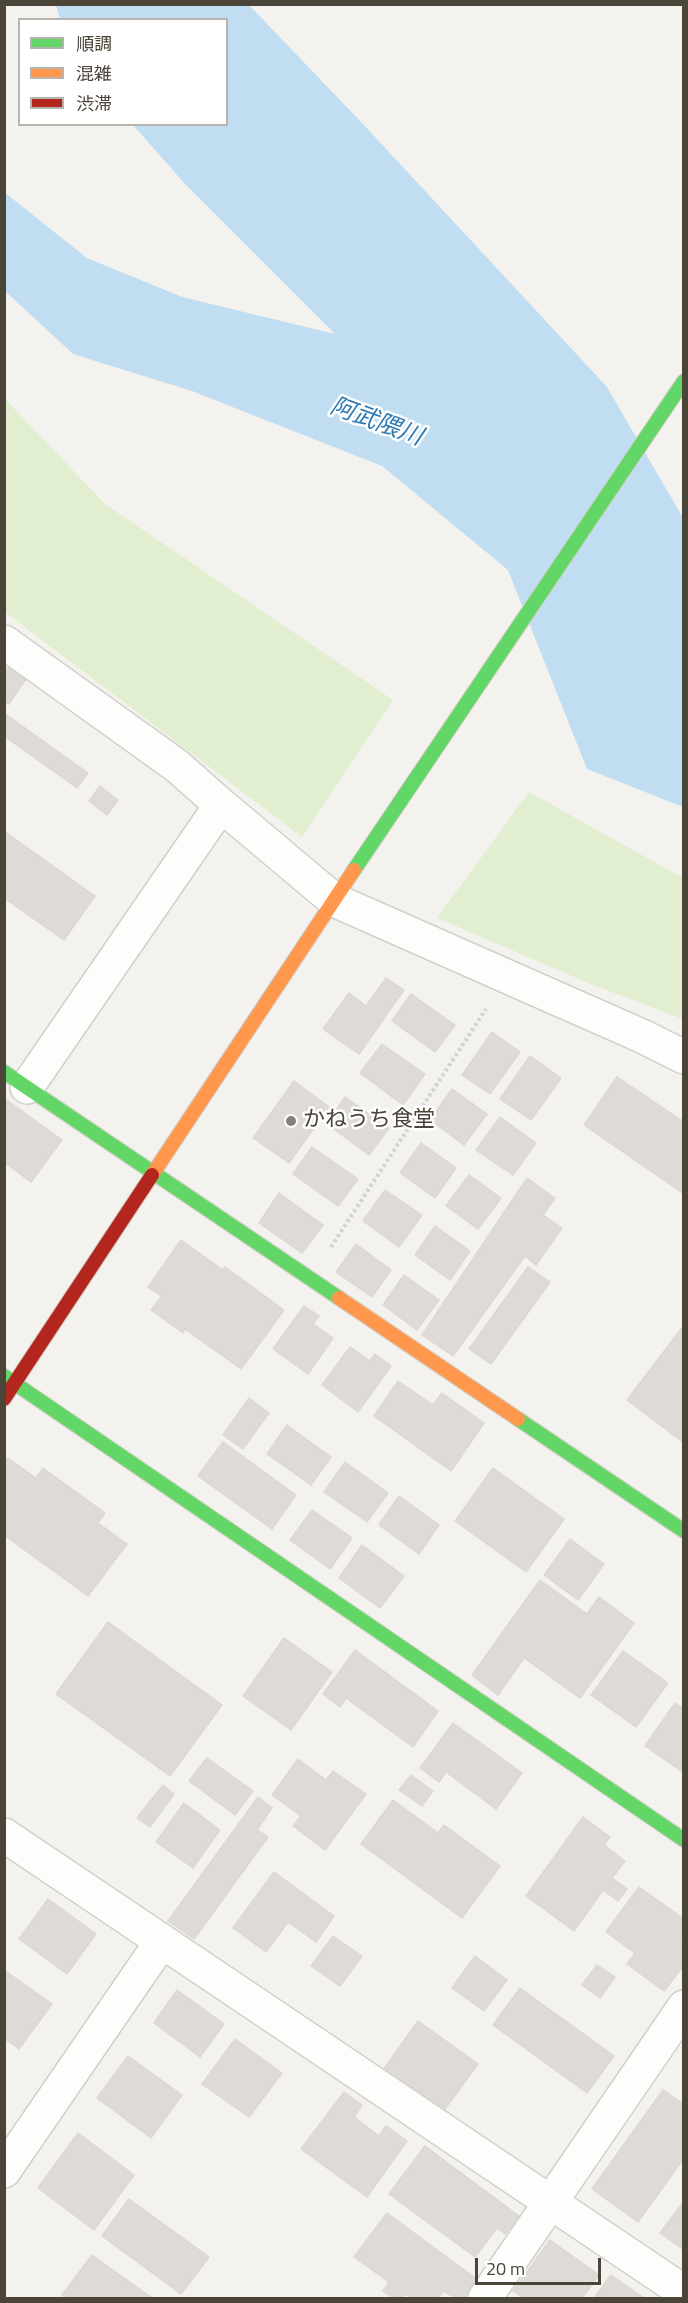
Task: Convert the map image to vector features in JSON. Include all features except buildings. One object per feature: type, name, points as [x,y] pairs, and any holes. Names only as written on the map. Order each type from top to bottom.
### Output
[{"type":"street","points":[[4,1399],[10,1380],[153,1173],[684,381]]},
{"type":"street","points":[[4,642],[177,766],[221,806],[334,900],[633,1032],[684,1057]]},
{"type":"street","points":[[221,806],[16,1080],[684,1531]]},
{"type":"street","points":[[10,1380],[684,1840]]},
{"type":"street","points":[[4,1835],[684,2292]]},
{"type":"street","points":[[4,2171],[162,1941]]},
{"type":"street","points":[[485,2298],[684,2007]]},
{"type":"path","points":[[310,1278],[493,999]]},
{"type":"green space","points":[[5,399],[105,504],[393,700],[302,837],[5,612]]},
{"type":"green space","points":[[529,792],[683,878],[683,1019],[593,985],[437,918]]},
{"type":"water","name":"阿武隈川","points":[[56,5],[249,5],[607,387],[683,518],[683,807],[587,769],[508,570],[382,466],[192,391],[73,354],[5,291],[4,192],[87,258],[182,297],[335,334],[185,184],[134,126],[228,126],[228,18],[60,18]]},
{"type":"traffic: fast","points":[[354,870],[684,381]]},
{"type":"traffic: fast","points":[[4,1072],[339,1298]]},
{"type":"traffic: fast","points":[[4,1376],[684,1840]]},
{"type":"traffic: fast","points":[[518,1419],[684,1531]]},
{"type":"traffic: slow","points":[[152,1175],[354,870]]},
{"type":"traffic: slow","points":[[339,1298],[518,1419]]},
{"type":"traffic: jam","points":[[4,1399],[152,1175]]},
{"type":"place","name":"かねうち食堂","points":[[291,1121]]}]
